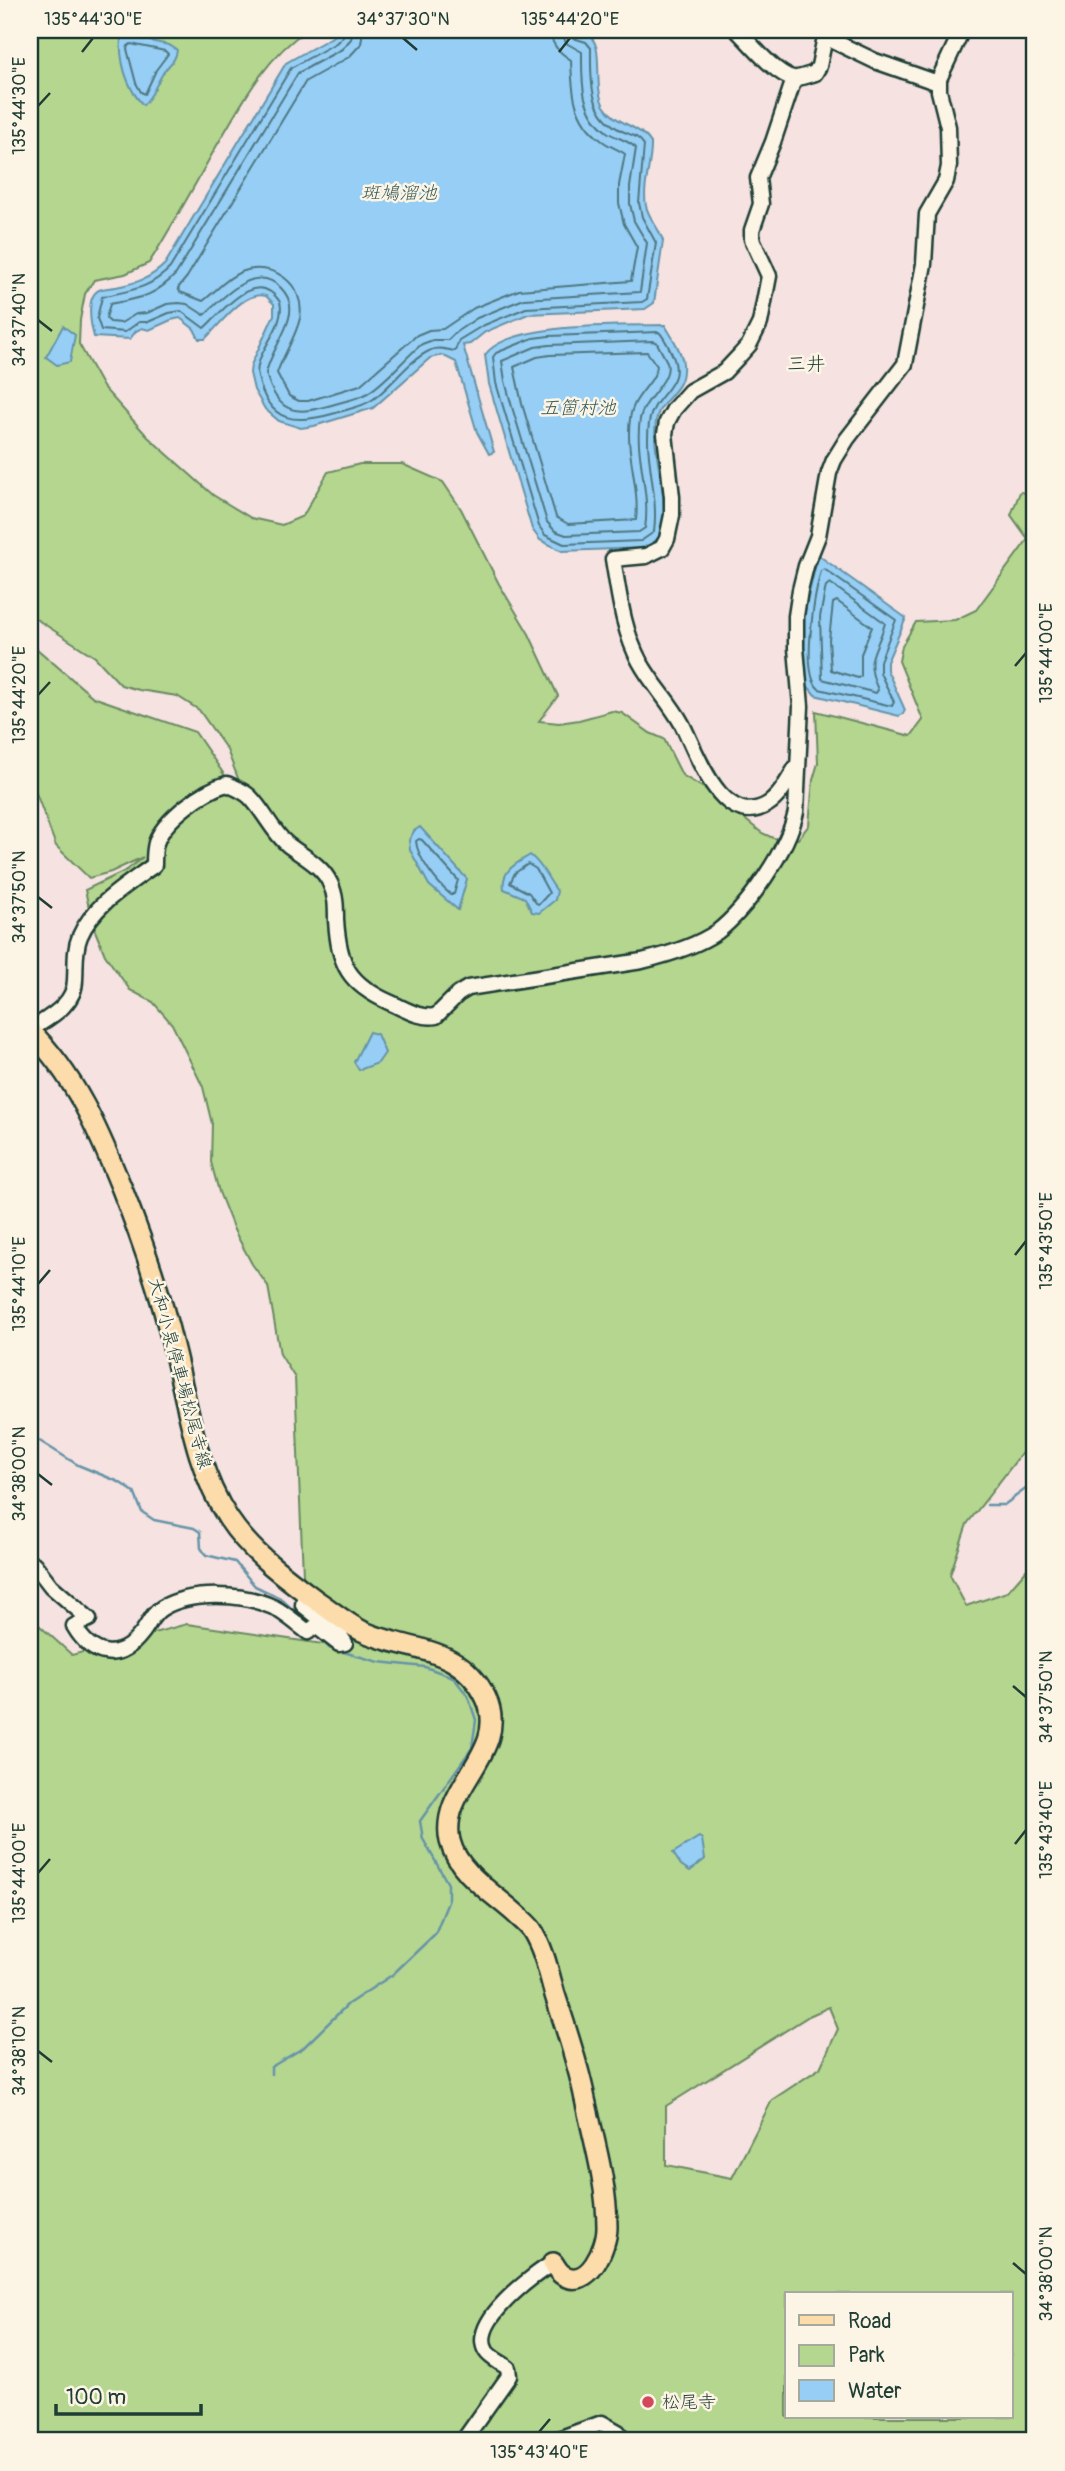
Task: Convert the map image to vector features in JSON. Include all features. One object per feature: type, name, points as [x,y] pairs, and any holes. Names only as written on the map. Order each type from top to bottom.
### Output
[{"type":"main road","name":"大和小泉停車場松尾寺線","points":[[30,1031],[75,1087],[105,1147],[143,1241],[162,1299],[198,1449],[219,1504],[249,1546],[305,1592],[365,1633],[441,1654],[471,1678],[487,1701],[491,1714],[488,1742],[459,1790],[452,1807],[448,1826],[452,1847],[463,1865],[478,1881],[531,1928],[543,1956],[581,2078],[605,2192],[607,2228],[602,2255],[592,2268],[575,2277],[563,2275],[553,2263]]},
{"type":"street","points":[[737,30],[767,60],[794,79],[815,73],[827,34],[875,61],[938,83]]},
{"type":"street","points":[[30,1031],[59,1011],[72,994],[75,984],[76,948],[80,936],[97,910],[154,865],[156,842],[162,830],[194,801],[227,784],[242,790],[258,806],[284,842],[326,875],[335,899],[341,961],[348,974],[378,997],[429,1017],[442,1011],[458,994],[468,988],[642,961],[693,945],[727,923],[768,872],[787,842],[796,812],[801,706],[796,616],[800,590],[821,526],[834,460],[905,363],[924,264],[927,214],[946,181],[949,166],[948,127],[938,83],[962,30]]},
{"type":"street","points":[[794,79],[758,178],[761,204],[752,230],[752,239],[769,276],[760,323],[749,345],[740,355],[724,372],[690,391],[674,409],[667,422],[665,434],[673,497],[667,539],[662,548],[646,556],[612,559],[623,614],[639,660],[680,721],[714,788],[727,800],[742,807],[756,808],[768,804],[778,795],[798,764]]},
{"type":"street","points":[[30,1563],[34,1564],[51,1586],[89,1619],[74,1626],[82,1640],[99,1652],[107,1653],[127,1647],[143,1632],[149,1619],[163,1607],[212,1595],[244,1597],[275,1608],[339,1644],[345,1643],[339,1634],[303,1605],[305,1592]]},
{"type":"street","points":[[463,2441],[509,2376],[508,2368],[486,2352],[483,2340],[490,2322],[502,2304],[520,2286],[553,2263]]},
{"type":"street","points":[[553,2441],[602,2423],[618,2432],[625,2441]]},
{"type":"green space","points":[[30,30],[307,30],[279,54],[255,83],[149,263],[125,274],[94,280],[85,294],[79,344],[103,387],[148,437],[213,495],[251,518],[282,525],[303,516],[328,472],[360,464],[402,464],[443,482],[461,509],[499,584],[529,634],[558,696],[539,721],[559,723],[612,711],[622,713],[650,733],[664,739],[682,775],[737,808],[747,821],[762,833],[773,838],[798,839],[809,825],[813,780],[818,763],[816,711],[911,736],[923,720],[899,661],[902,646],[916,622],[955,620],[976,610],[1028,539],[1011,515],[1020,492],[1035,494],[1035,1436],[967,1524],[950,1575],[966,1606],[1007,1592],[1035,1560],[1035,2441],[30,2441],[30,1617],[72,1655],[187,1624],[323,1644],[303,1575],[295,1378],[280,1354],[268,1286],[252,1264],[234,1230],[219,1192],[211,1162],[212,1124],[203,1087],[172,1024],[153,1002],[130,990],[105,955],[93,926],[85,890],[127,870],[143,857],[111,872],[89,878],[56,846],[30,777],[30,643],[93,697],[195,732],[232,786],[239,781],[227,750],[199,710],[177,696],[121,685],[95,657],[30,615]],"holes":[[[829,2007],[838,2029],[820,2068],[772,2100],[732,2178],[666,2165],[666,2106],[809,2016]]]},
{"type":"water","name":"斑鳩溜池","points":[[340,30],[559,30],[587,35],[593,39],[596,46],[599,87],[604,106],[615,117],[641,132],[651,143],[645,190],[646,206],[663,241],[654,303],[645,309],[528,314],[485,332],[470,344],[463,345],[494,452],[489,454],[477,432],[456,362],[442,355],[430,358],[373,408],[301,428],[279,421],[265,409],[254,390],[250,373],[251,365],[274,315],[274,304],[266,296],[249,298],[241,303],[205,339],[199,339],[194,329],[180,318],[149,330],[142,328],[130,339],[94,337],[90,305],[95,294],[101,289],[142,280],[165,264],[286,63]]},
{"type":"water","points":[[121,35],[169,45],[177,50],[173,61],[143,105],[132,90],[125,73]]},
{"type":"water","name":"五箇村池","points":[[665,325],[681,354],[683,372],[679,385],[659,411],[656,421],[655,437],[664,514],[659,537],[643,548],[562,551],[540,540],[532,529],[489,384],[485,355],[498,344],[517,336],[542,331],[596,326]]},
{"type":"water","points":[[63,326],[75,335],[70,362],[57,365],[46,357]]},
{"type":"water","points":[[818,555],[906,618],[887,662],[887,670],[905,710],[903,714],[899,716],[815,695],[806,684],[804,615]]},
{"type":"water","points":[[420,827],[467,879],[458,910],[429,885],[410,850],[409,840]]},
{"type":"water","points":[[530,855],[557,891],[555,900],[539,913],[532,912],[525,898],[504,889],[507,872]]},
{"type":"water","points":[[369,1032],[377,1034],[385,1053],[378,1063],[359,1070],[354,1062]]},
{"type":"water","points":[[699,1837],[702,1839],[705,1859],[690,1871],[681,1865],[673,1853]]},
{"type":"waterway","points":[[30,1435],[78,1465],[119,1482],[134,1492],[142,1512],[154,1520],[194,1528],[200,1532],[201,1548],[206,1555],[235,1562],[255,1586],[280,1598],[309,1624]]},
{"type":"waterway","points":[[987,1505],[1004,1505],[1035,1482]]},
{"type":"waterway","points":[[271,2074],[271,2067],[303,2048],[348,2004],[392,1975],[435,1934],[448,1902],[448,1884],[423,1839],[420,1821],[472,1748],[476,1720],[468,1696],[453,1677],[425,1667],[379,1662],[329,1648],[322,1640]]},
{"type":"place","name":"松尾寺","points":[[648,2402]]},
{"type":"district","name":"三井","points":[[806,363]]}]
